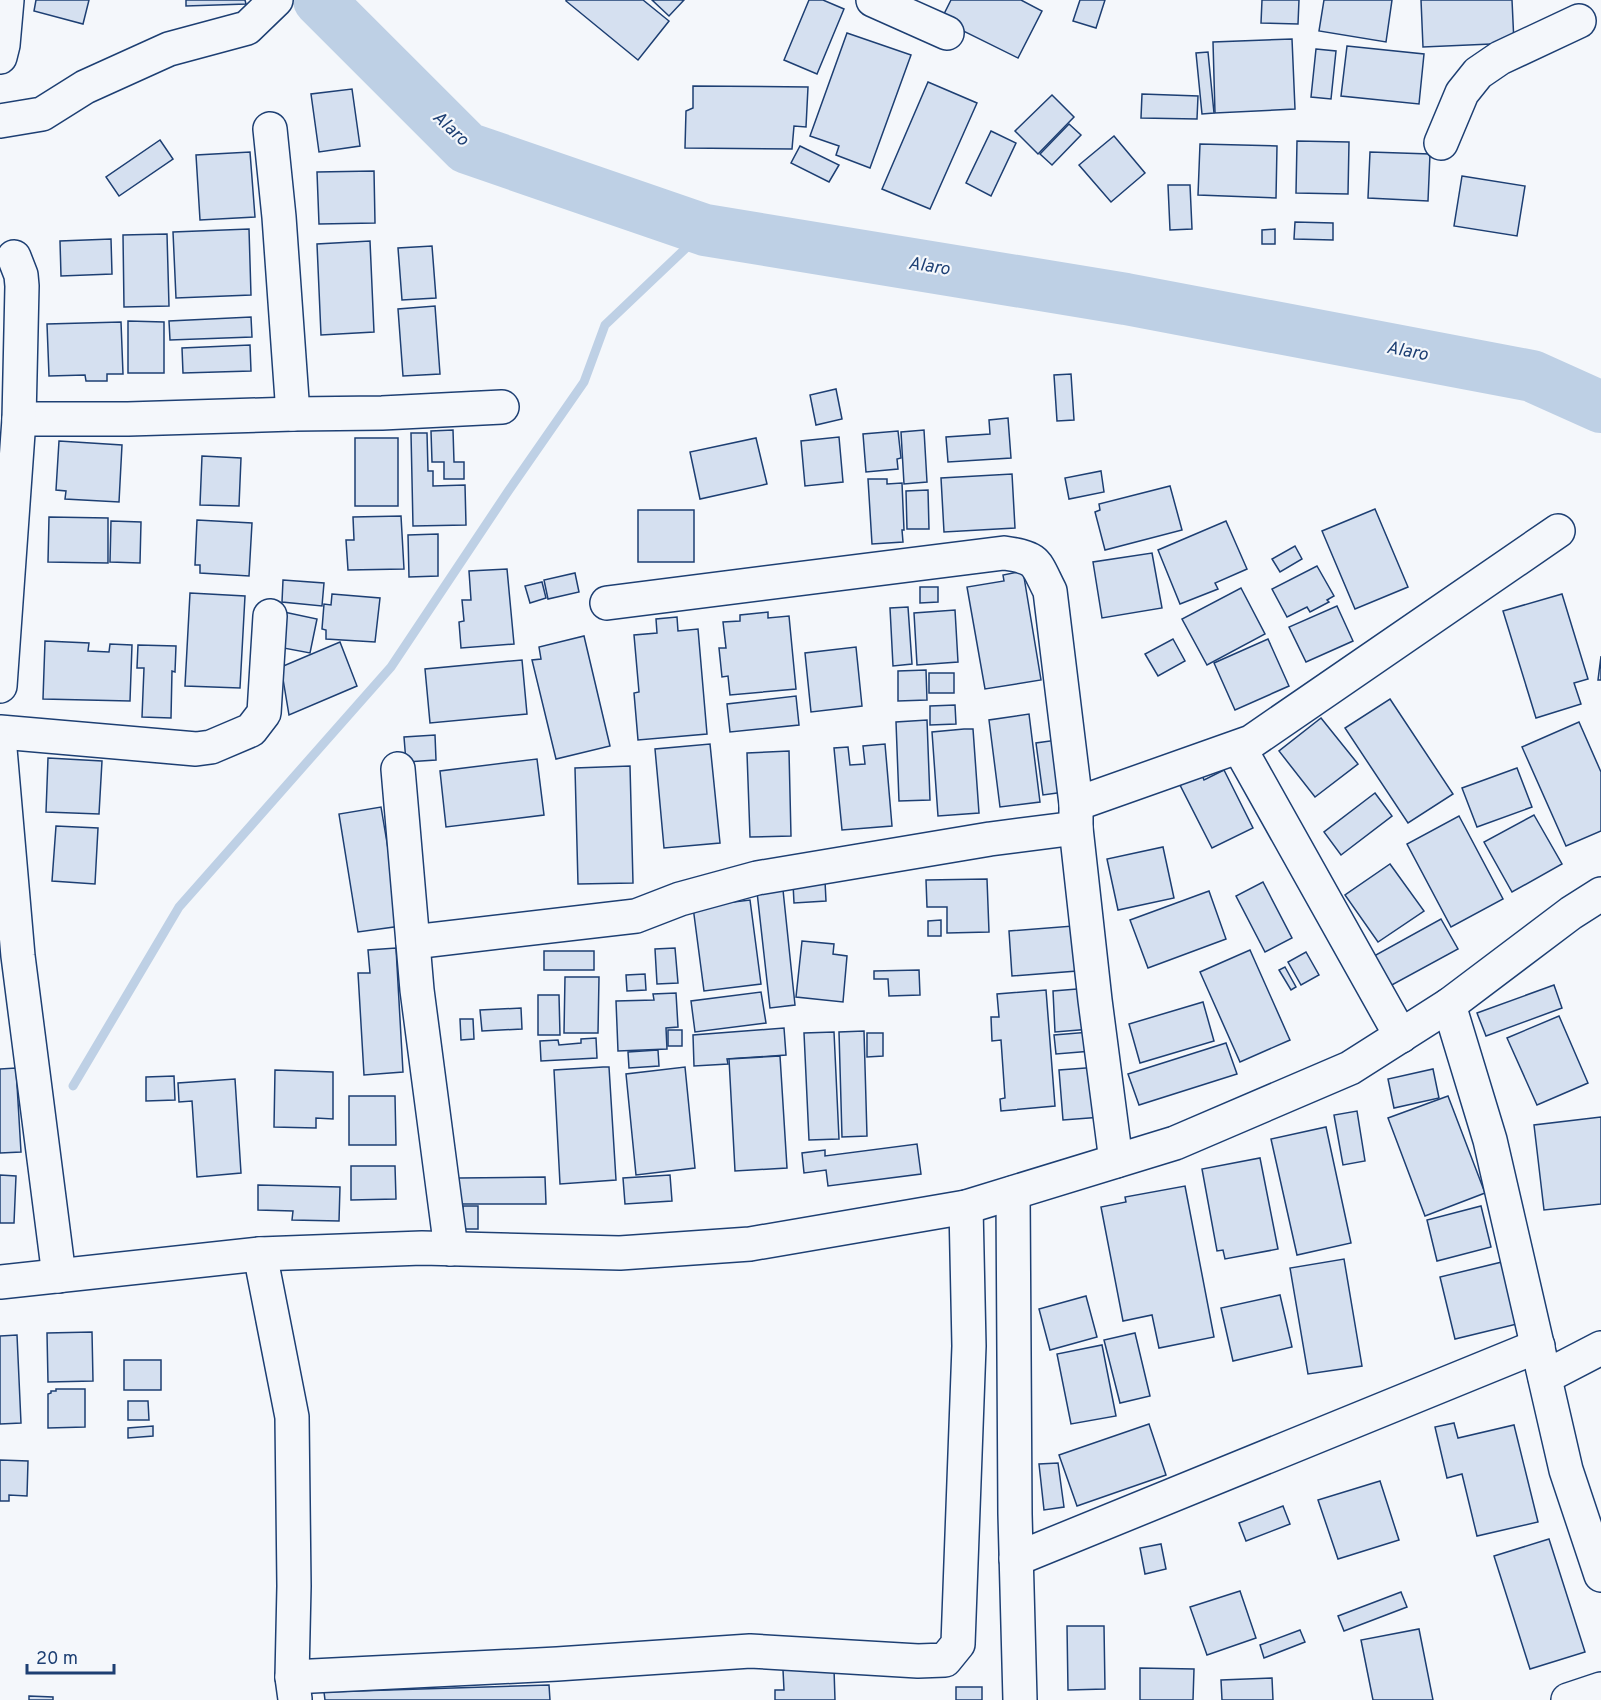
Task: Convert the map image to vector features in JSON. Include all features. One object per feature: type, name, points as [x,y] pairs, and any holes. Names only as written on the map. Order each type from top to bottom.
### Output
[{"type":"street","points":[[0,57],[7,0]]},
{"type":"street","points":[[0,121],[42,114],[85,87],[169,49],[247,28],[276,0]]},
{"type":"street","points":[[873,0],[947,33]]},
{"type":"street","points":[[1441,143],[1462,93],[1478,73],[1500,58],[1583,16]]},
{"type":"street","points":[[270,129],[279,217],[293,414]]},
{"type":"street","points":[[0,686],[19,419],[22,286],[21,275],[14,257]]},
{"type":"street","points":[[19,419],[128,419],[382,413],[502,407]]},
{"type":"street","points":[[413,942],[636,916],[680,899],[757,878],[990,839],[1076,816],[1251,742],[1558,531]]},
{"type":"street","points":[[608,603],[1004,553],[1025,556],[1035,562],[1050,591],[1095,1000],[1116,1161]]},
{"type":"street","points":[[0,732],[196,749],[225,742],[251,730],[264,713],[270,616]]},
{"type":"street","points":[[1239,747],[1401,1035]]},
{"type":"street","points":[[0,749],[9,956],[60,1276]]},
{"type":"street","points":[[398,769],[417,990],[451,1249]]},
{"type":"street","points":[[0,1282],[260,1254],[422,1248],[620,1253],[750,1244],[966,1207],[1175,1143],[1350,1068],[1449,1005],[1571,913],[1601,894]]},
{"type":"street","points":[[1449,1005],[1490,1140],[1566,1470],[1601,1575]]},
{"type":"street","points":[[1013,1193],[1016,1559],[1020,1700]]},
{"type":"street","points":[[260,1254],[292,1417],[294,1689],[557,1664],[750,1651],[918,1661],[945,1660],[958,1644],[969,1346],[966,1207]]},
{"type":"street","points":[[1016,1559],[1538,1346]]},
{"type":"street","points":[[1545,1377],[1601,1348]]},
{"type":"street","points":[[1568,1700],[1601,1689]]},
{"type":"building","points":[[36,0],[89,0],[83,24],[34,11]]},
{"type":"building","points":[[186,0],[245,0],[246,4],[186,6]]},
{"type":"building","points":[[566,0],[643,0],[669,21],[638,60]]},
{"type":"building","points":[[652,0],[684,0],[669,16]]},
{"type":"building","points":[[809,0],[823,0],[844,9],[817,74],[784,60]]},
{"type":"building","points":[[951,0],[1021,0],[1042,11],[1018,58],[941,20]]},
{"type":"building","points":[[1080,0],[1105,0],[1096,28],[1073,21]]},
{"type":"building","points":[[1262,0],[1299,0],[1298,24],[1261,23]]},
{"type":"building","points":[[1324,0],[1392,0],[1386,42],[1319,31]]},
{"type":"building","points":[[1421,0],[1512,0],[1514,43],[1423,47]]},
{"type":"building","points":[[847,33],[911,55],[870,168],[836,155],[839,146],[810,136]]},
{"type":"building","points":[[1292,39],[1295,109],[1215,113],[1213,42]]},
{"type":"building","points":[[1347,46],[1424,54],[1419,104],[1341,96]]},
{"type":"building","points":[[1316,49],[1336,51],[1331,99],[1311,97]]},
{"type":"building","points":[[1208,52],[1214,113],[1202,114],[1196,53]]},
{"type":"building","points":[[928,82],[977,103],[930,209],[882,189]]},
{"type":"building","points":[[693,86],[808,87],[806,127],[794,126],[792,149],[685,148],[686,111],[693,108]]},
{"type":"building","points":[[352,89],[360,146],[319,152],[311,94]]},
{"type":"building","points":[[1142,94],[1198,96],[1197,119],[1141,118]]},
{"type":"building","points":[[1052,95],[1074,117],[1038,154],[1015,131]]},
{"type":"building","points":[[1069,124],[1081,135],[1052,165],[1040,154]]},
{"type":"building","points":[[991,131],[1016,143],[991,196],[966,183]]},
{"type":"building","points":[[1114,136],[1145,173],[1111,202],[1079,165]]},
{"type":"building","points":[[160,140],[173,159],[119,196],[106,177]]},
{"type":"building","points":[[1297,141],[1349,142],[1348,194],[1296,193]]},
{"type":"building","points":[[1200,144],[1277,146],[1276,198],[1198,195]]},
{"type":"building","points":[[800,146],[839,165],[829,182],[791,163]]},
{"type":"building","points":[[250,152],[255,217],[200,220],[196,155]]},
{"type":"building","points":[[1370,152],[1430,154],[1428,201],[1368,198]]},
{"type":"building","points":[[374,171],[375,223],[319,224],[317,172]]},
{"type":"building","points":[[1462,176],[1525,186],[1517,236],[1454,226]]},
{"type":"building","points":[[1168,185],[1190,185],[1192,229],[1170,230]]},
{"type":"building","points":[[1295,222],[1333,223],[1333,240],[1294,239]]},
{"type":"building","points":[[249,229],[251,295],[176,298],[173,232]]},
{"type":"building","points":[[1275,229],[1275,244],[1262,244],[1262,230]]},
{"type":"building","points":[[167,234],[169,306],[124,307],[123,235]]},
{"type":"building","points":[[111,239],[112,274],[61,276],[60,241]]},
{"type":"building","points":[[370,241],[374,332],[321,335],[317,244]]},
{"type":"building","points":[[432,246],[436,298],[402,300],[398,248]]},
{"type":"building","points":[[435,306],[440,374],[403,376],[398,309]]},
{"type":"building","points":[[251,317],[252,337],[170,340],[169,321]]},
{"type":"building","points":[[128,321],[164,322],[164,373],[128,373]]},
{"type":"building","points":[[121,322],[123,374],[107,374],[107,381],[86,381],[85,375],[49,376],[47,324]]},
{"type":"building","points":[[250,345],[251,371],[183,373],[182,348]]},
{"type":"building","points":[[1071,374],[1074,420],[1057,421],[1054,375]]},
{"type":"building","points":[[836,389],[842,419],[816,425],[810,395]]},
{"type":"building","points":[[1008,418],[1011,458],[948,462],[946,437],[990,434],[989,420]]},
{"type":"building","points":[[453,430],[454,462],[464,462],[464,479],[444,479],[444,462],[432,462],[431,431]]},
{"type":"building","points":[[924,430],[927,482],[904,484],[901,432]]},
{"type":"building","points":[[898,431],[901,458],[897,459],[898,469],[866,472],[863,434]]},
{"type":"building","points":[[411,433],[427,433],[428,471],[433,471],[433,486],[465,485],[466,525],[413,526]]},
{"type":"building","points":[[839,437],[843,482],[805,486],[801,441]]},
{"type":"building","points":[[355,438],[398,438],[398,506],[355,506]]},
{"type":"building","points":[[756,438],[767,484],[700,499],[690,452]]},
{"type":"building","points":[[59,441],[122,445],[119,502],[65,499],[66,491],[56,490]]},
{"type":"building","points":[[202,456],[241,458],[239,506],[200,505]]},
{"type":"building","points":[[1101,471],[1104,492],[1069,499],[1065,478]]},
{"type":"building","points":[[1012,474],[1015,528],[944,532],[941,478]]},
{"type":"building","points":[[868,479],[887,479],[887,484],[902,483],[903,542],[872,544]]},
{"type":"building","points":[[1170,486],[1182,530],[1105,550],[1095,512],[1100,510],[1099,504]]},
{"type":"building","points":[[928,490],[929,529],[907,529],[906,491]]},
{"type":"building","points":[[1375,509],[1408,587],[1355,609],[1322,531]]},
{"type":"building","points":[[638,510],[694,510],[694,562],[638,562]]},
{"type":"building","points":[[401,516],[404,569],[348,570],[346,540],[354,540],[353,517]]},
{"type":"building","points":[[49,517],[108,518],[108,563],[48,562]]},
{"type":"building","points":[[197,520],[252,523],[249,576],[200,573],[200,565],[195,565]]},
{"type":"building","points":[[111,521],[141,522],[140,563],[110,562]]},
{"type":"building","points":[[1226,521],[1247,569],[1215,583],[1218,589],[1180,604],[1158,550]]},
{"type":"building","points":[[438,534],[438,576],[409,577],[408,535]]},
{"type":"building","points":[[1295,546],[1302,559],[1280,572],[1272,559]]},
{"type":"building","points":[[1152,553],[1162,608],[1102,618],[1093,562]]},
{"type":"building","points":[[1317,566],[1334,596],[1327,600],[1329,602],[1310,612],[1307,607],[1287,617],[1272,589]]},
{"type":"building","points":[[507,569],[514,644],[461,648],[459,622],[464,621],[462,600],[471,600],[469,571]]},
{"type":"building","points":[[1023,571],[1041,680],[985,689],[967,587],[1004,581],[1003,575]]},
{"type":"building","points":[[575,573],[579,592],[548,599],[544,580]]},
{"type":"building","points":[[283,580],[324,583],[322,606],[282,602]]},
{"type":"building","points":[[542,582],[546,598],[530,603],[525,586]]},
{"type":"building","points":[[920,587],[938,587],[938,602],[920,603]]},
{"type":"building","points":[[1241,588],[1265,634],[1207,665],[1182,619]]},
{"type":"building","points":[[190,593],[245,596],[240,688],[185,686]]},
{"type":"building","points":[[332,594],[380,598],[375,642],[326,639],[326,630],[322,629],[324,604],[331,605]]},
{"type":"building","points":[[1562,594],[1588,679],[1574,683],[1581,704],[1536,718],[1503,611]]},
{"type":"building","points":[[1337,606],[1353,641],[1306,662],[1289,627]]},
{"type":"building","points":[[908,607],[912,664],[893,666],[890,608]]},
{"type":"building","points":[[955,610],[958,662],[917,665],[914,613]]},
{"type":"building","points":[[284,612],[317,619],[310,653],[278,647]]},
{"type":"building","points":[[768,612],[768,618],[789,616],[796,689],[730,695],[728,676],[722,677],[719,648],[726,648],[723,622],[740,621],[740,615]]},
{"type":"building","points":[[677,617],[678,631],[698,629],[707,734],[638,740],[634,693],[639,692],[634,635],[657,633],[656,619]]},
{"type":"building","points":[[584,636],[610,746],[556,759],[532,660],[541,659],[539,647]]},
{"type":"building","points":[[1173,639],[1185,661],[1158,676],[1145,654]]},
{"type":"building","points":[[1268,639],[1289,686],[1235,710],[1214,663]]},
{"type":"building","points":[[45,641],[89,643],[88,651],[109,652],[110,644],[132,645],[130,701],[43,699]]},
{"type":"building","points":[[340,642],[357,686],[289,715],[281,667]]},
{"type":"building","points":[[138,645],[176,646],[175,672],[172,671],[171,718],[142,717],[144,668],[137,668]]},
{"type":"building","points":[[856,647],[862,706],[811,712],[805,653]]},
{"type":"building","points":[[1601,656],[1601,680],[1598,680]]},
{"type":"building","points":[[522,660],[527,714],[430,723],[425,669]]},
{"type":"building","points":[[926,670],[927,700],[898,701],[898,671]]},
{"type":"building","points":[[929,673],[954,673],[954,693],[929,693]]},
{"type":"building","points":[[796,696],[799,725],[730,732],[727,704]]},
{"type":"building","points":[[1390,699],[1453,794],[1408,823],[1345,728]]},
{"type":"building","points":[[955,705],[956,724],[930,725],[930,706]]},
{"type":"building","points":[[1029,714],[1040,802],[1000,807],[989,720]]},
{"type":"building","points":[[1321,718],[1358,764],[1315,797],[1279,751]]},
{"type":"building","points":[[927,720],[930,800],[899,801],[896,722]]},
{"type":"building","points":[[1579,722],[1601,772],[1601,831],[1566,846],[1522,747]]},
{"type":"building","points":[[973,729],[979,813],[938,816],[932,732]]},
{"type":"building","points":[[435,735],[436,760],[406,762],[404,737]]},
{"type":"building","points":[[1057,740],[1064,792],[1043,795],[1036,743]]},
{"type":"building","points":[[710,744],[720,843],[664,848],[655,749]]},
{"type":"building","points":[[885,744],[892,826],[842,830],[834,748],[848,747],[850,765],[865,764],[863,746]]},
{"type":"building","points":[[789,751],[791,836],[750,837],[747,753]]},
{"type":"building","points":[[48,758],[102,761],[99,814],[46,812]]},
{"type":"building","points":[[537,759],[544,815],[446,827],[440,771]]},
{"type":"building","points":[[630,766],[633,883],[578,884],[575,768]]},
{"type":"building","points":[[1517,768],[1532,807],[1477,827],[1462,788]]},
{"type":"building","points":[[1224,770],[1253,828],[1212,848],[1180,785],[1202,775],[1204,780]]},
{"type":"building","points":[[1375,793],[1392,816],[1341,855],[1324,832]]},
{"type":"building","points":[[381,807],[401,926],[358,932],[339,814]]},
{"type":"building","points":[[1534,815],[1562,864],[1512,892],[1484,842]]},
{"type":"building","points":[[1459,816],[1503,899],[1451,927],[1407,844]]},
{"type":"building","points":[[56,826],[98,828],[95,884],[52,881]]},
{"type":"building","points":[[1163,847],[1174,898],[1118,910],[1107,859]]},
{"type":"building","points":[[1390,864],[1424,911],[1378,942],[1345,895]]},
{"type":"building","points":[[987,879],[989,932],[947,933],[947,907],[927,907],[926,880]]},
{"type":"building","points":[[825,881],[826,901],[794,903],[793,883]]},
{"type":"building","points":[[1263,882],[1292,938],[1265,952],[1236,896]]},
{"type":"building","points":[[783,890],[795,1005],[770,1008],[757,892]]},
{"type":"building","points":[[1209,891],[1226,939],[1148,968],[1130,920]]},
{"type":"building","points":[[750,900],[761,984],[704,991],[693,907]]},
{"type":"building","points":[[1441,919],[1458,949],[1390,986],[1374,956]]},
{"type":"building","points":[[941,920],[941,936],[928,936],[928,921]]},
{"type":"building","points":[[1073,926],[1077,971],[1012,976],[1009,931]]},
{"type":"building","points":[[802,941],[834,944],[833,954],[847,956],[843,1002],[796,997]]},
{"type":"building","points":[[396,948],[403,1072],[364,1075],[358,973],[370,973],[368,950]]},
{"type":"building","points":[[675,948],[678,983],[657,984],[655,949]]},
{"type":"building","points":[[1250,950],[1290,1040],[1240,1062],[1200,972]]},
{"type":"building","points":[[544,951],[594,951],[594,970],[544,970]]},
{"type":"building","points":[[1306,952],[1319,975],[1301,985],[1288,962]]},
{"type":"building","points":[[1285,967],[1296,987],[1291,990],[1279,970]]},
{"type":"building","points":[[919,970],[920,995],[889,996],[888,979],[874,979],[874,971]]},
{"type":"building","points":[[645,974],[646,990],[627,991],[626,975]]},
{"type":"building","points":[[565,977],[599,977],[598,1033],[564,1033]]},
{"type":"building","points":[[1554,985],[1562,1008],[1486,1036],[1477,1013]]},
{"type":"building","points":[[1089,988],[1091,1029],[1055,1032],[1053,991]]},
{"type":"building","points":[[1046,990],[1055,1106],[1001,1111],[1000,1099],[1005,1098],[1001,1040],[992,1041],[991,1017],[999,1017],[997,994]]},
{"type":"building","points":[[761,992],[766,1023],[695,1032],[691,1001]]},
{"type":"building","points":[[676,993],[678,1027],[666,1028],[667,1049],[618,1051],[616,1001],[654,1000],[653,994]]},
{"type":"building","points":[[538,995],[559,995],[560,1035],[538,1035]]},
{"type":"building","points":[[1203,1002],[1214,1041],[1140,1063],[1129,1024]]},
{"type":"building","points":[[521,1008],[522,1029],[482,1031],[480,1010]]},
{"type":"building","points":[[1559,1016],[1588,1083],[1537,1105],[1507,1038]]},
{"type":"building","points":[[460,1019],[473,1019],[474,1039],[461,1040]]},
{"type":"building","points":[[784,1028],[786,1055],[727,1059],[728,1064],[694,1066],[693,1035]]},
{"type":"building","points":[[668,1030],[682,1030],[682,1046],[668,1046]]},
{"type":"building","points":[[864,1031],[867,1136],[842,1137],[839,1032]]},
{"type":"building","points":[[834,1032],[839,1139],[809,1140],[804,1033]]},
{"type":"building","points":[[1090,1032],[1092,1051],[1056,1054],[1054,1035]]},
{"type":"building","points":[[867,1033],[883,1033],[883,1056],[867,1057]]},
{"type":"building","points":[[596,1038],[597,1058],[541,1061],[540,1041],[558,1040],[559,1045],[581,1043],[581,1039]]},
{"type":"building","points":[[1226,1043],[1237,1074],[1139,1105],[1128,1074]]},
{"type":"building","points":[[658,1050],[659,1066],[629,1068],[628,1052]]},
{"type":"building","points":[[780,1056],[787,1168],[735,1171],[729,1059]]},
{"type":"building","points":[[609,1067],[616,1180],[560,1184],[554,1070]]},
{"type":"building","points":[[685,1067],[695,1168],[636,1175],[626,1074]]},
{"type":"building","points":[[1099,1067],[1102,1117],[1063,1120],[1059,1070]]},
{"type":"building","points":[[16,1068],[21,1152],[0,1153],[0,1069]]},
{"type":"building","points":[[1433,1069],[1439,1098],[1394,1108],[1388,1079]]},
{"type":"building","points":[[275,1070],[333,1072],[333,1119],[316,1118],[316,1128],[274,1127]]},
{"type":"building","points":[[174,1076],[175,1100],[146,1101],[146,1077]]},
{"type":"building","points":[[235,1079],[241,1173],[197,1177],[192,1101],[179,1102],[178,1083]]},
{"type":"building","points":[[349,1096],[395,1096],[396,1145],[349,1145]]},
{"type":"building","points":[[1448,1096],[1485,1193],[1425,1216],[1388,1118]]},
{"type":"building","points":[[1357,1111],[1365,1161],[1343,1165],[1334,1115]]},
{"type":"building","points":[[1601,1117],[1601,1204],[1544,1210],[1534,1125]]},
{"type":"building","points":[[1326,1127],[1351,1243],[1297,1255],[1271,1139]]},
{"type":"building","points":[[917,1144],[921,1174],[828,1186],[826,1170],[804,1173],[802,1153],[825,1150],[825,1156]]},
{"type":"building","points":[[1260,1158],[1278,1249],[1225,1259],[1223,1250],[1217,1251],[1202,1169]]},
{"type":"building","points":[[351,1166],[395,1166],[396,1199],[351,1200]]},
{"type":"building","points":[[0,1175],[16,1176],[14,1223],[0,1223]]},
{"type":"building","points":[[670,1175],[672,1201],[625,1204],[623,1178]]},
{"type":"building","points":[[545,1177],[546,1204],[459,1204],[459,1178]]},
{"type":"building","points":[[258,1185],[340,1187],[339,1221],[292,1220],[293,1211],[258,1210]]},
{"type":"building","points":[[1185,1186],[1214,1337],[1159,1348],[1152,1315],[1123,1321],[1101,1207],[1126,1202],[1125,1197]]},
{"type":"building","points":[[463,1206],[478,1206],[478,1229],[463,1229]]},
{"type":"building","points":[[1481,1206],[1491,1247],[1437,1261],[1427,1220]]},
{"type":"building","points":[[1344,1259],[1362,1366],[1308,1374],[1290,1268]]},
{"type":"building","points":[[1502,1262],[1517,1324],[1455,1339],[1440,1277]]},
{"type":"building","points":[[1280,1295],[1292,1347],[1233,1361],[1221,1308]]},
{"type":"building","points":[[1086,1296],[1097,1337],[1050,1350],[1039,1309]]},
{"type":"building","points":[[92,1332],[93,1381],[48,1382],[47,1333]]},
{"type":"building","points":[[1135,1333],[1150,1396],[1120,1403],[1104,1340]]},
{"type":"building","points":[[17,1335],[21,1423],[0,1424],[0,1336]]},
{"type":"building","points":[[1102,1345],[1116,1416],[1071,1424],[1057,1354]]},
{"type":"building","points":[[124,1360],[161,1360],[161,1390],[124,1390]]},
{"type":"building","points":[[56,1389],[85,1389],[85,1427],[48,1428],[48,1394]]},
{"type":"building","points":[[128,1401],[148,1401],[149,1420],[128,1420]]},
{"type":"building","points":[[1454,1423],[1458,1438],[1514,1425],[1538,1522],[1477,1536],[1462,1474],[1447,1478],[1435,1427]]},
{"type":"building","points":[[1149,1424],[1166,1475],[1077,1506],[1059,1455]]},
{"type":"building","points":[[153,1426],[153,1436],[128,1438],[128,1428]]},
{"type":"building","points":[[0,1460],[28,1461],[27,1496],[9,1495],[9,1501],[0,1501]]},
{"type":"building","points":[[1058,1463],[1064,1507],[1044,1510],[1039,1464]]},
{"type":"building","points":[[1380,1481],[1399,1540],[1338,1559],[1318,1500]]},
{"type":"building","points":[[1283,1506],[1290,1524],[1246,1541],[1239,1523]]},
{"type":"building","points":[[1549,1539],[1585,1652],[1530,1669],[1494,1556]]},
{"type":"building","points":[[1161,1544],[1166,1569],[1145,1574],[1140,1548]]},
{"type":"building","points":[[1240,1591],[1256,1638],[1207,1655],[1190,1607]]},
{"type":"building","points":[[1401,1592],[1407,1607],[1344,1631],[1338,1616]]},
{"type":"building","points":[[1067,1626],[1104,1626],[1105,1689],[1068,1690]]},
{"type":"building","points":[[1419,1629],[1433,1700],[1373,1700],[1361,1640]]},
{"type":"building","points":[[1300,1630],[1305,1642],[1264,1658],[1260,1645]]},
{"type":"building","points":[[1140,1668],[1194,1669],[1193,1700],[1140,1700]]},
{"type":"building","points":[[834,1669],[835,1700],[775,1700],[775,1690],[784,1690],[783,1670]]},
{"type":"building","points":[[1272,1678],[1273,1700],[1222,1700],[1221,1680]]},
{"type":"building","points":[[549,1685],[550,1700],[325,1700],[324,1692]]},
{"type":"building","points":[[956,1687],[982,1687],[982,1700],[956,1700]]},
{"type":"building","points":[[29,1696],[53,1697],[53,1700],[29,1700]]},
{"type":"waterway","name":"Alaro","points":[[319,0],[467,148],[705,230],[1126,299],[1532,376],[1601,407]]},
{"type":"waterway","points":[[73,1086],[179,907],[391,667],[584,382],[605,325],[705,230]]}]
